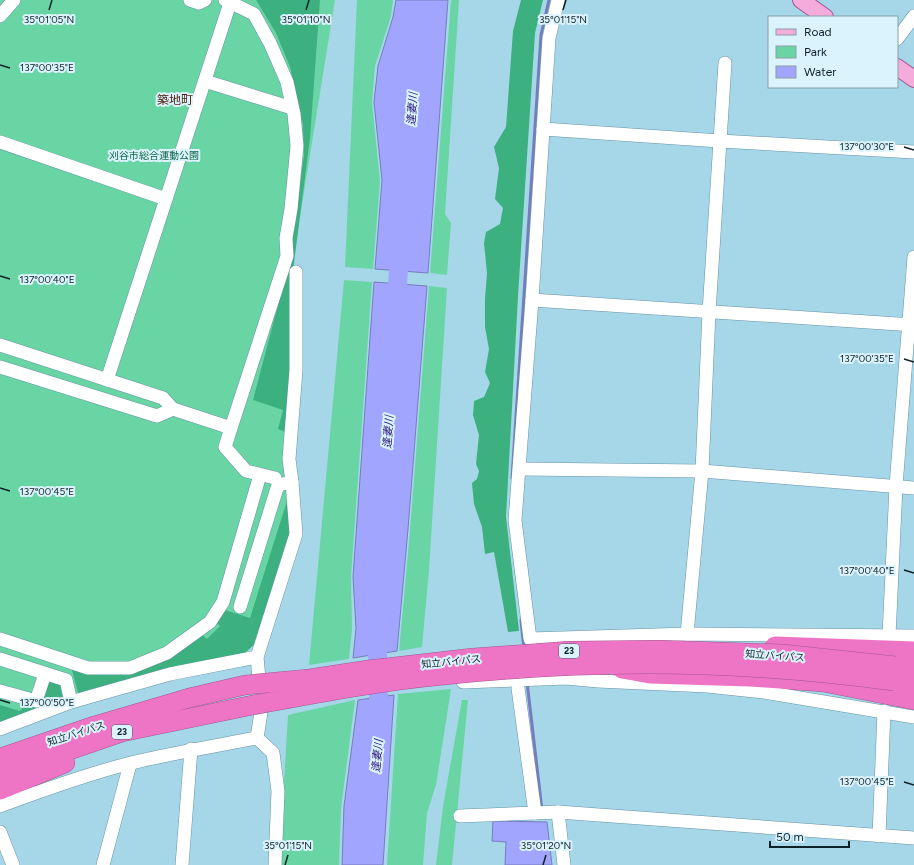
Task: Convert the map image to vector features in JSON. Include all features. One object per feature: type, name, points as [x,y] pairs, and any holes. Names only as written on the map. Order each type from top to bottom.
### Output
[{"type":"highway","points":[[731,652],[753,645],[914,651]]},
{"type":"highway","name":"知立バイパス","points":[[0,758],[101,724],[189,698],[252,682],[309,680],[368,670],[473,658],[569,651],[661,650],[782,654],[895,673],[914,684]]},
{"type":"highway","points":[[596,665],[650,674],[751,677],[823,682],[914,700]]},
{"type":"highway","name":"知立バイパス","points":[[0,774],[122,732],[254,709],[360,686],[444,675],[596,665],[739,667],[849,675],[895,673],[914,669]]},
{"type":"highway","name":"23","points":[[0,746],[198,687],[252,682]]},
{"type":"highway","points":[[0,790],[88,754],[122,732]]},
{"type":"main road","points":[[801,0],[824,16]]},
{"type":"main road","points":[[898,68],[914,79]]},
{"type":"street","points":[[0,16],[14,0]]},
{"type":"street","points":[[190,0],[199,3],[205,0]]},
{"type":"street","points":[[558,0],[549,38],[532,300],[515,520],[530,639],[687,634],[914,636]]},
{"type":"street","points":[[107,380],[205,81],[229,1],[254,14],[270,43],[287,82],[297,146],[291,209],[286,238],[287,256],[225,448],[246,471],[275,478]]},
{"type":"street","points":[[898,38],[914,16]]},
{"type":"street","points":[[687,634],[702,471],[708,312],[725,63]]},
{"type":"street","points":[[205,81],[292,108]]},
{"type":"street","points":[[544,129],[914,152]]},
{"type":"street","points":[[0,142],[166,199]]},
{"type":"street","points":[[889,636],[896,486],[911,325],[914,257]]},
{"type":"street","points":[[252,682],[257,656],[296,534],[289,459],[296,370],[296,272]]},
{"type":"street","points":[[532,300],[911,325]]},
{"type":"street","points":[[0,345],[163,398],[173,409],[231,428]]},
{"type":"street","points":[[0,367],[157,416],[173,409]]},
{"type":"street","points":[[520,469],[702,471],[914,488]]},
{"type":"street","points":[[0,639],[88,668],[130,668],[167,653],[210,622],[223,602],[260,475]]},
{"type":"street","points":[[240,607],[278,485],[292,482]]},
{"type":"street","points":[[0,729],[71,702],[170,674],[257,656]]},
{"type":"street","points":[[0,659],[66,680],[71,702]]},
{"type":"street","points":[[0,691],[36,701],[45,674]]},
{"type":"street","points":[[352,695],[430,684],[566,678],[707,686],[764,692],[914,717]]},
{"type":"street","points":[[518,688],[535,813]]},
{"type":"street","points":[[254,709],[257,738],[273,753],[278,791],[275,865]]},
{"type":"street","points":[[879,836],[884,711]]},
{"type":"street","points":[[0,806],[37,792],[130,764],[191,749],[257,738]]},
{"type":"street","points":[[182,865],[191,749]]},
{"type":"street","points":[[103,865],[130,764]]},
{"type":"street","points":[[558,812],[564,865]]},
{"type":"street","points":[[460,816],[558,812],[914,838]]},
{"type":"street","points":[[0,832],[13,865]]},
{"type":"green space","name":"刈谷市総合運動公園","points":[[0,0],[335,0],[290,279],[292,532],[259,640],[0,725]]},
{"type":"green space","points":[[256,0],[320,0],[310,138],[293,271],[293,368],[287,433],[278,429],[283,410],[253,400],[288,267],[304,155],[303,125],[290,67],[276,33]]},
{"type":"green space","points":[[357,0],[393,0],[391,16],[375,66],[372,102],[380,181],[373,269],[345,267]]},
{"type":"green space","points":[[451,0],[459,0],[445,214],[451,223],[447,275],[430,273]]},
{"type":"green space","points":[[521,0],[543,0],[535,33],[518,296],[506,517],[519,631],[508,632],[494,552],[485,554],[482,527],[474,504],[472,483],[477,479],[479,471],[476,464],[479,435],[473,415],[474,401],[484,397],[490,383],[485,372],[489,349],[485,327],[487,273],[484,243],[486,232],[500,224],[503,208],[495,199],[499,168],[494,147],[506,127],[513,31]]},
{"type":"green space","points":[[344,280],[372,282],[351,577],[352,629],[349,659],[309,665]]},
{"type":"green space","points":[[429,286],[447,288],[429,570],[422,647],[399,651],[410,530]]},
{"type":"green space","points":[[288,498],[292,532],[259,640],[243,655],[79,697],[70,662],[130,668],[198,631],[207,639],[220,626],[215,621],[225,610],[250,618]]},
{"type":"green space","points":[[60,681],[63,702],[0,725],[0,705],[20,711],[24,706],[33,705],[48,683]]},
{"type":"green space","points":[[451,689],[436,785],[427,813],[423,865],[387,865],[398,694]]},
{"type":"green space","points":[[355,700],[341,808],[339,865],[279,865],[288,715]]},
{"type":"green space","points":[[462,700],[468,700],[452,865],[436,865],[443,806]]},
{"type":"water","points":[[396,0],[448,0],[428,273],[375,269],[382,180],[374,102],[378,66],[393,17]]},
{"type":"water","points":[[374,282],[427,286],[397,651],[353,658],[356,628],[353,577]]},
{"type":"water","points":[[394,695],[383,865],[342,865],[344,806],[358,700]]},
{"type":"water","points":[[493,821],[547,822],[552,865],[505,865],[506,842],[492,841]]},
{"type":"waterway","points":[[512,478],[541,35],[549,0]]},
{"type":"waterway","name":"逢妻川","points":[[396,309],[400,246]]},
{"type":"waterway","points":[[521,620],[524,649]]},
{"type":"waterway","name":"逢妻川","points":[[377,629],[379,722]]},
{"type":"waterway","points":[[527,682],[542,810]]},
{"type":"district","name":"築地町","points":[[175,100]]}]
